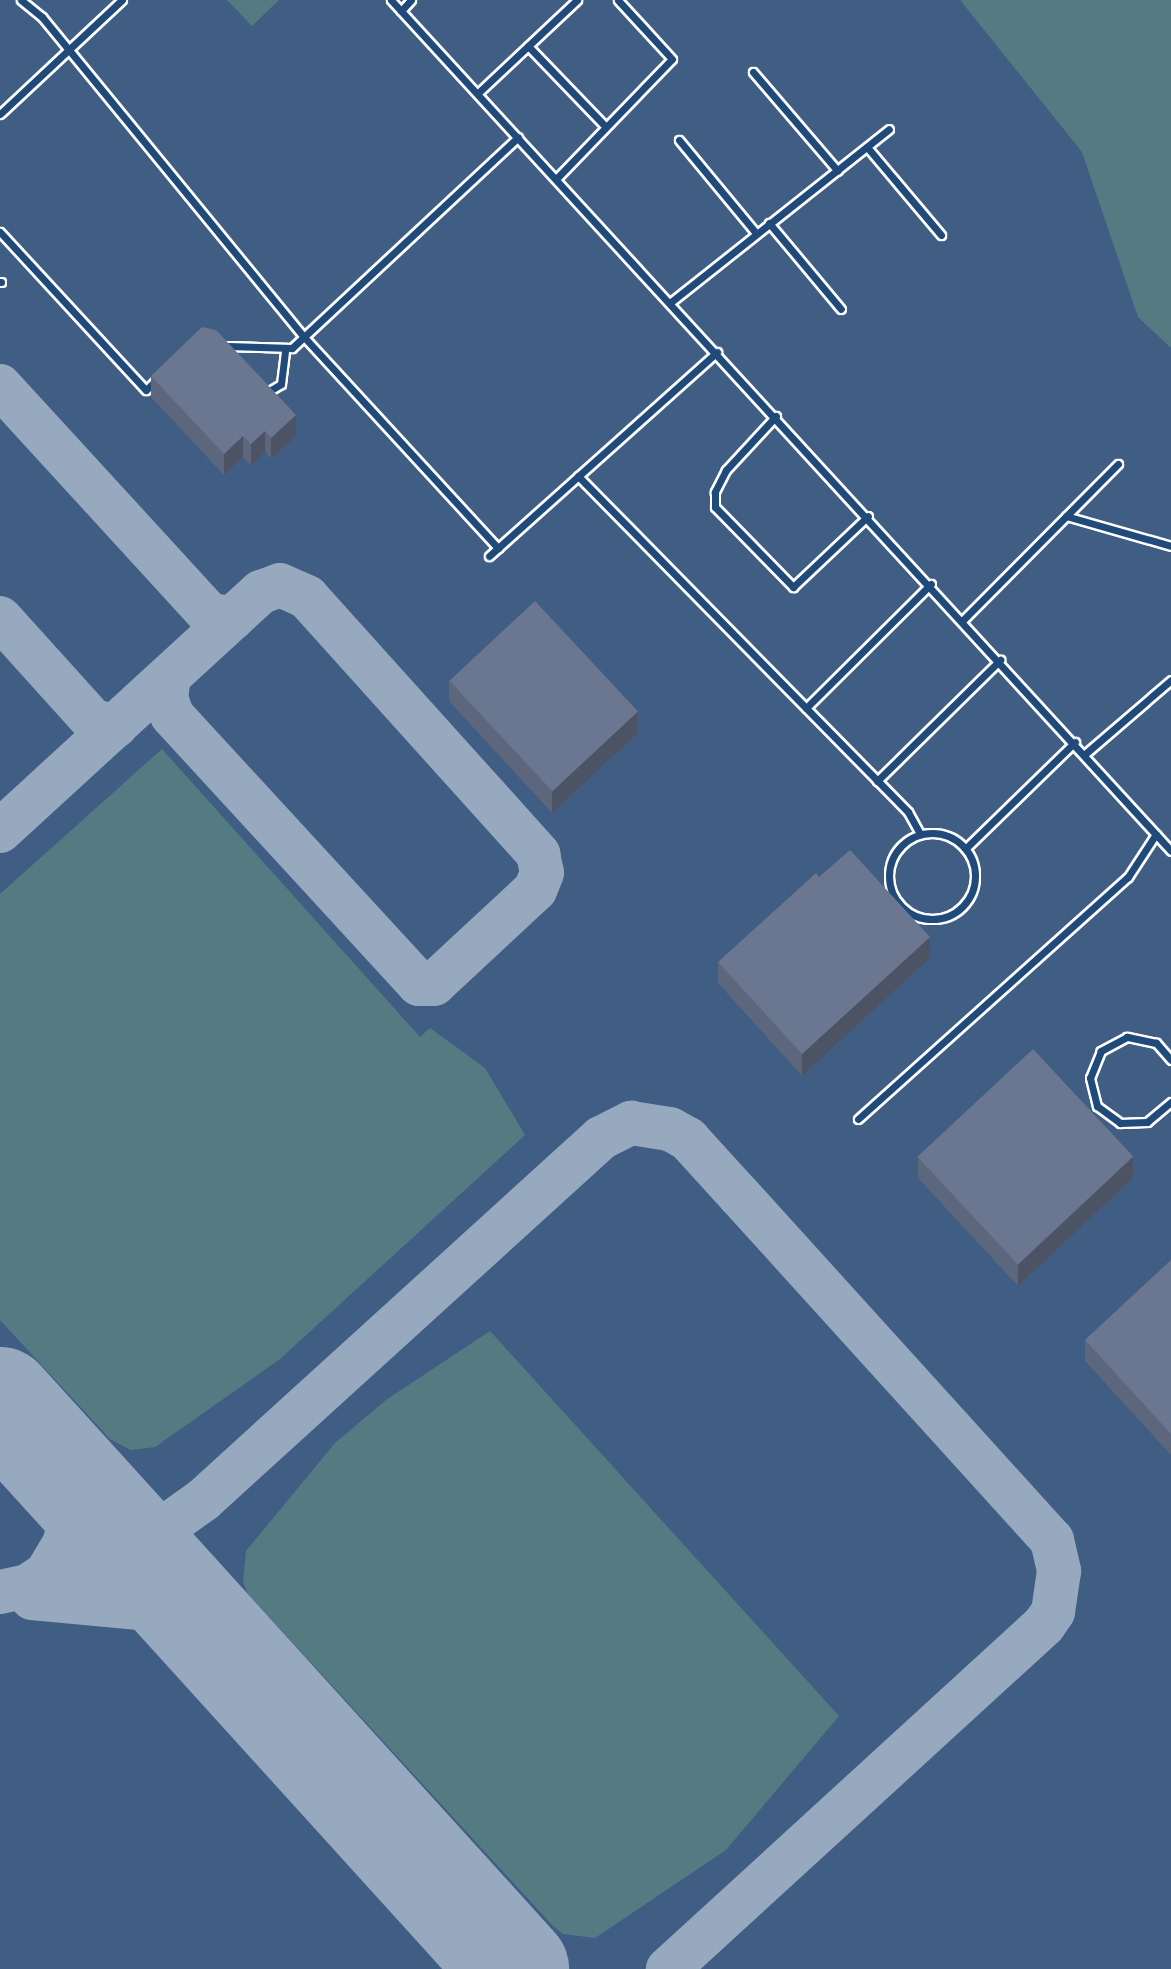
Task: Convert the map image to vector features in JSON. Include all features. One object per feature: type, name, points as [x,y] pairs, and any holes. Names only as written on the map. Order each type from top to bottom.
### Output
[{"type":"lane","points":[[21,0],[69,50],[304,337],[498,548]]},
{"type":"lane","points":[[0,114],[122,0]]},
{"type":"lane","points":[[391,0],[931,584],[1171,851]]},
{"type":"lane","points":[[401,11],[411,0]]},
{"type":"lane","points":[[478,93],[577,0]]},
{"type":"lane","points":[[557,178],[672,59],[618,0]]},
{"type":"lane","points":[[528,46],[606,127]]},
{"type":"lane","points":[[753,72],[838,171]]},
{"type":"lane","points":[[671,302],[889,129]]},
{"type":"lane","points":[[219,342],[243,354],[285,351],[304,337],[518,137]]},
{"type":"lane","points":[[679,140],[756,233]]},
{"type":"lane","points":[[867,147],[941,235]]},
{"type":"lane","points":[[769,223],[841,309]]},
{"type":"lane","points":[[0,232],[146,390],[168,368]]},
{"type":"lane","points":[[259,389],[269,394],[281,384],[285,351]]},
{"type":"lane","points":[[489,556],[717,352]]},
{"type":"lane","points":[[776,416],[726,470],[715,492],[715,507],[793,587],[868,516]]},
{"type":"lane","points":[[963,620],[1118,464]]},
{"type":"lane","points":[[578,476],[908,812],[920,834]]},
{"type":"lane","points":[[1066,516],[1171,546]]},
{"type":"lane","points":[[806,708],[931,584]]},
{"type":"lane","points":[[877,781],[1000,660]]},
{"type":"lane","points":[[1085,754],[1171,680]]},
{"type":"lane","points":[[966,848],[1075,742]]},
{"type":"lane","points":[[941,833],[966,848],[976,874],[968,901],[946,917],[919,918],[896,901],[888,873],[900,846],[920,834],[941,833]]},
{"type":"lane","points":[[858,1119],[1128,877],[1156,834]]},
{"type":"lane","points":[[1170,1054],[1142,1038],[1113,1042],[1101,1051],[1090,1078],[1097,1106],[1120,1123],[1147,1122],[1171,1102]]},
{"type":"shaded area","points":[[0,0],[1171,0],[1171,1969],[0,1969]]},
{"type":"green space","points":[[227,0],[279,0],[252,26]]},
{"type":"green space","points":[[960,0],[1171,0],[1171,348],[1138,317],[1082,152]]},
{"type":"green space","points":[[162,749],[420,1037],[430,1028],[485,1068],[525,1135],[280,1359],[155,1447],[131,1450],[110,1439],[0,1320],[0,894]]},
{"type":"green space","points":[[490,1331],[839,1716],[726,1850],[595,1938],[563,1934],[553,1926],[248,1594],[243,1582],[246,1551],[335,1443],[386,1400]]},
{"type":"building","points":[[202,327],[216,330],[296,415],[271,438],[265,431],[251,444],[243,436],[224,454],[151,376]]},
{"type":"building","points":[[535,601],[638,711],[552,791],[449,681]]},
{"type":"building","points":[[850,850],[930,937],[802,1054],[718,962],[816,873],[819,877]]},
{"type":"building","points":[[1033,1049],[1133,1157],[1018,1264],[917,1157]]},
{"type":"building","points":[[1171,1260],[1171,1434],[1085,1340]]},
{"type":"taxiway","points":[[0,386],[210,615],[233,618]]},
{"type":"taxiway","points":[[0,831],[261,592],[280,585],[307,597],[538,854],[542,873],[535,890],[434,984],[419,984],[172,715],[166,698],[169,676]]},
{"type":"taxiway","points":[[0,618],[93,721],[115,726]]},
{"type":"taxiway","points":[[0,1592],[74,1576],[165,1527],[203,1500],[601,1138],[631,1123],[670,1129],[688,1139],[1052,1540],[1059,1571],[1053,1612],[1044,1625],[668,1969]]},
{"type":"taxiway","points":[[23,1589],[46,1574],[64,1544],[70,1523],[70,1478]]},
{"type":"taxiway","points":[[32,1598],[158,1610],[206,1628]]},
{"type":"runway","points":[[0,1401],[515,1969]]}]
